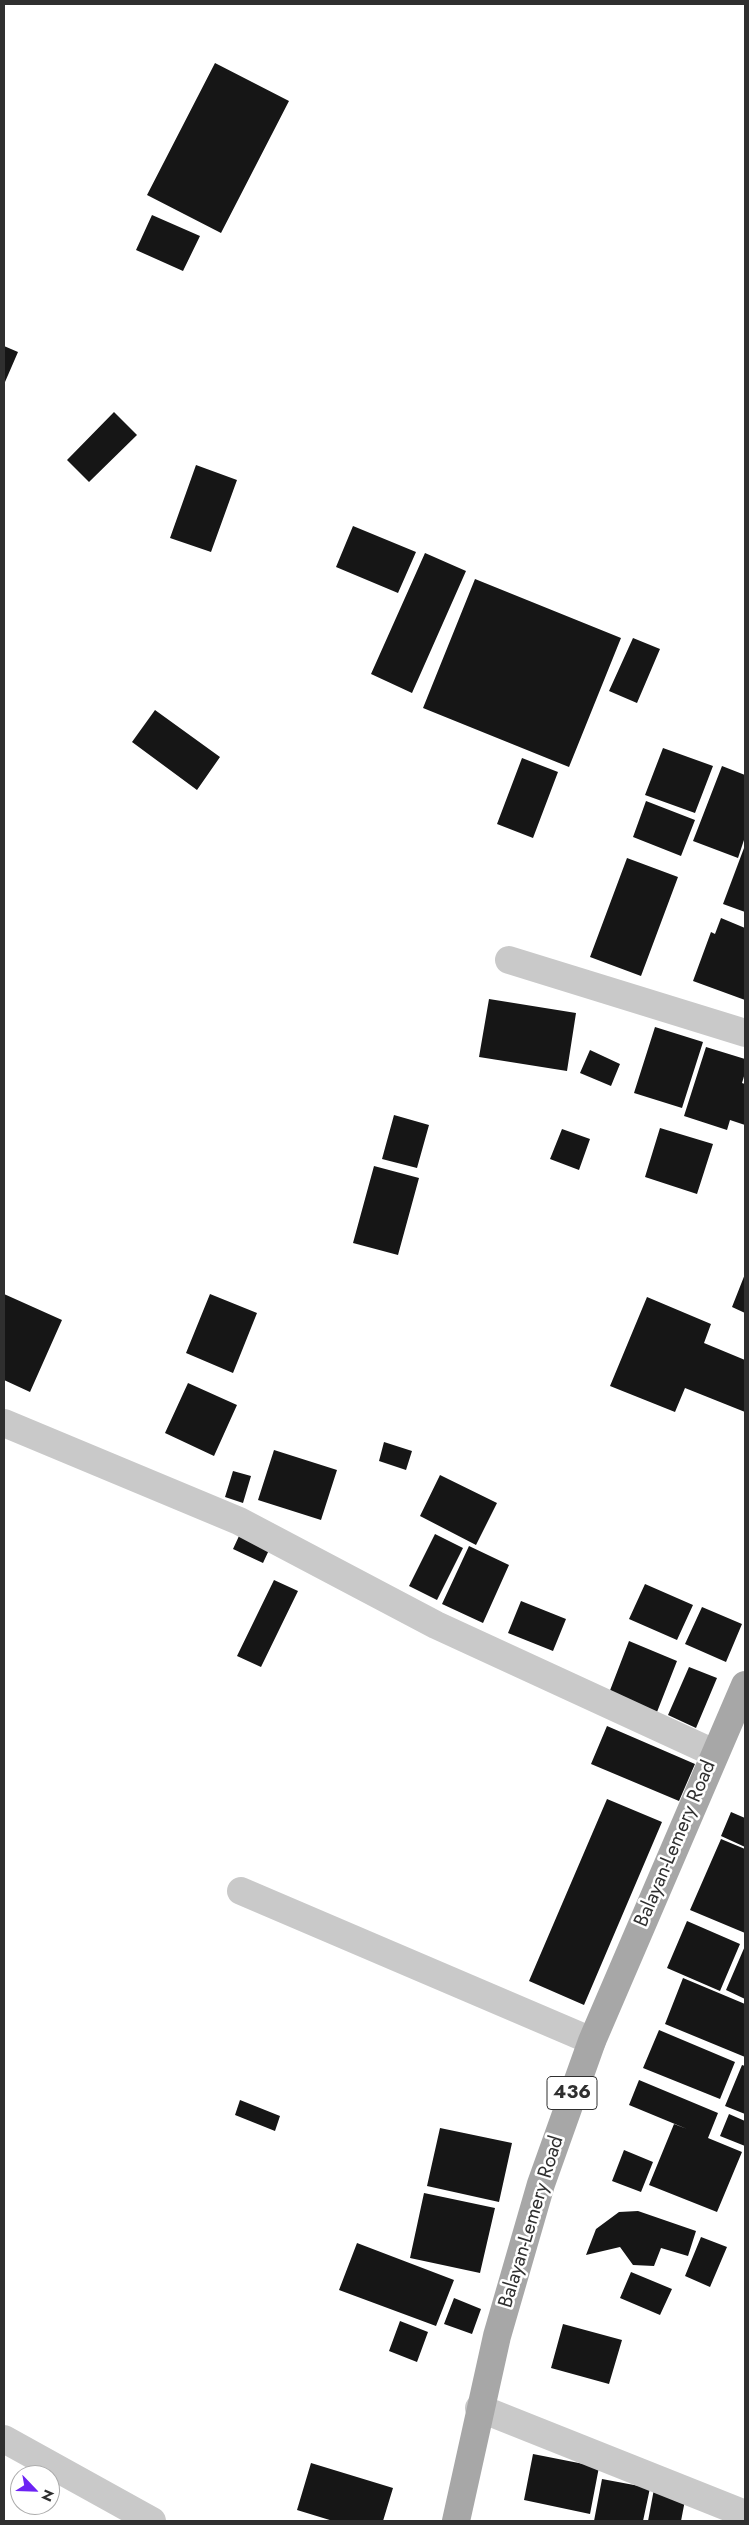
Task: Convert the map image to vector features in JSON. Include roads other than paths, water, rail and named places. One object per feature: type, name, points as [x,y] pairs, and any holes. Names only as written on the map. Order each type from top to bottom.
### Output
[{"type":"main road","name":"Balayan-Lemery Road","points":[[456,2521],[479,2408],[497,2336],[541,2184],[592,2041],[714,1753],[745,1685]]},
{"type":"street","points":[[510,960],[745,1033]]},
{"type":"street","points":[[4,1423],[239,1521],[436,1625],[714,1753]]},
{"type":"street","points":[[241,1891],[592,2041]]},
{"type":"street","points":[[479,2408],[745,2514]]},
{"type":"street","points":[[4,2439],[152,2521]]}]
